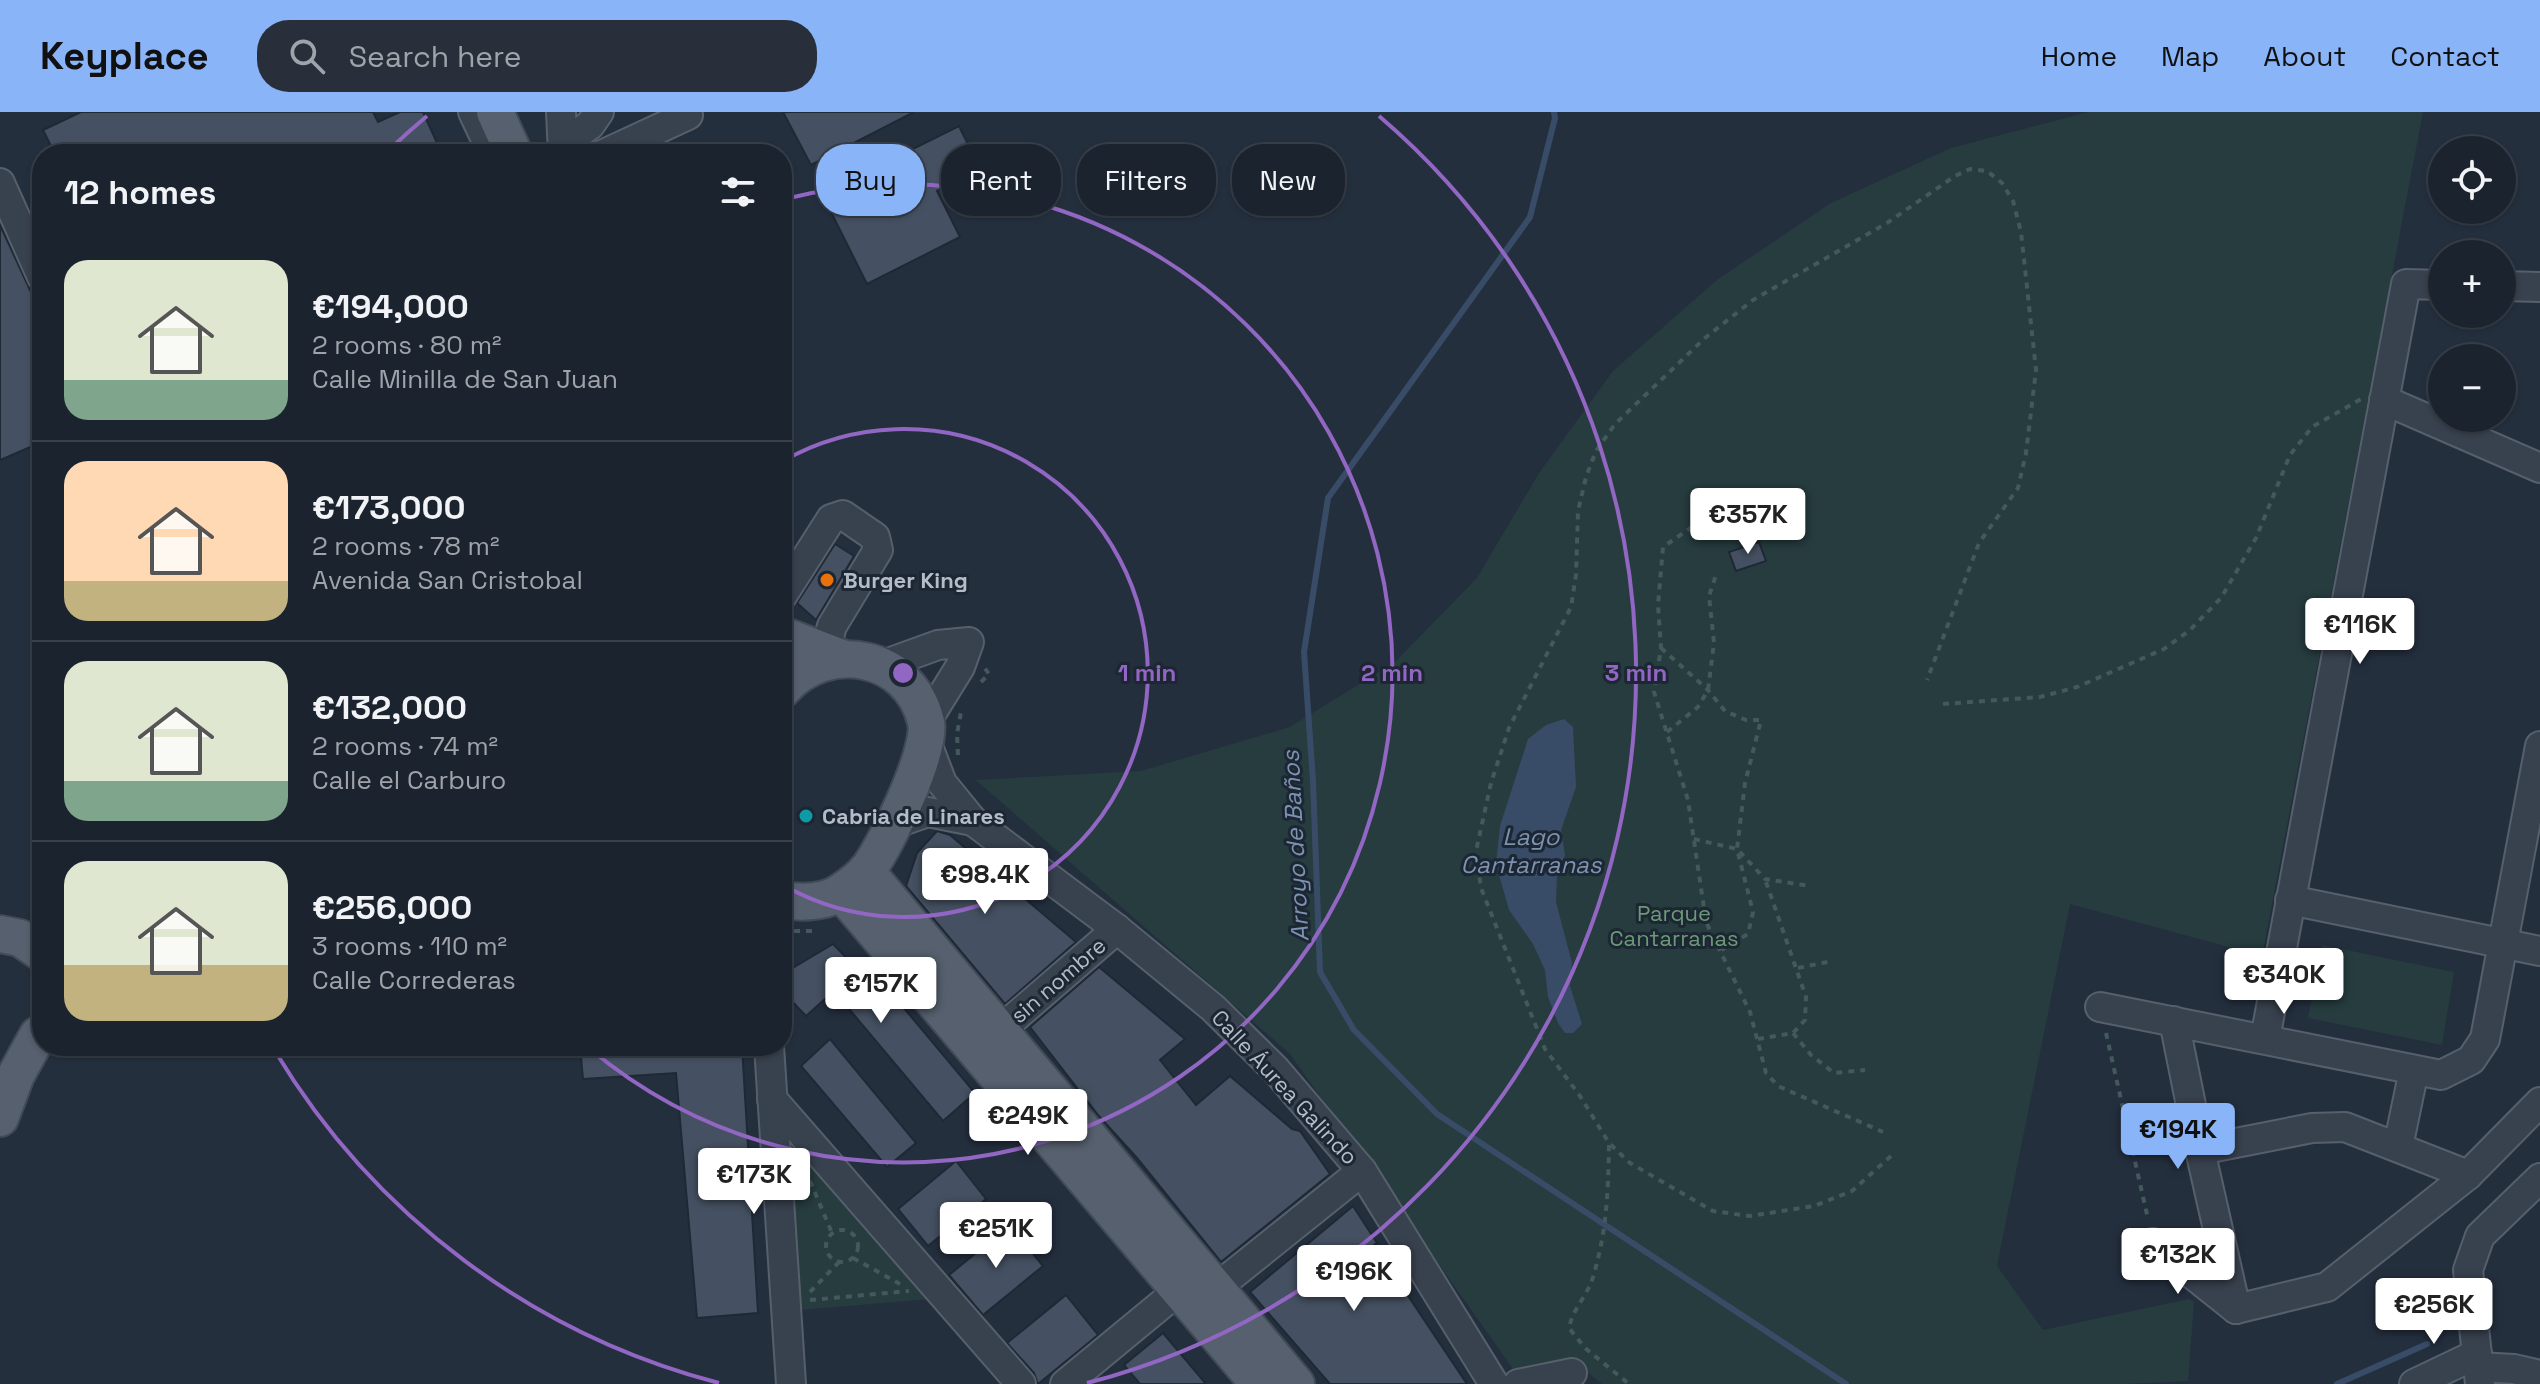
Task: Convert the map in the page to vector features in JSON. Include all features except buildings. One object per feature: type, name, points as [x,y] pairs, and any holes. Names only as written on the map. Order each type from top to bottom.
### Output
[{"type":"main road","points":[[495,112],[509,144]]},
{"type":"main road","points":[[792,638],[880,666],[905,685],[917,701],[926,731],[918,767],[891,825],[854,881],[816,901],[792,900]]},
{"type":"main road","points":[[792,680],[837,653]]},
{"type":"main road","points":[[854,881],[999,1031],[1296,1384]]},
{"type":"main road","points":[[854,881],[1179,1290],[1259,1384]]},
{"type":"main road","points":[[0,1048],[15,1046],[32,1037]]},
{"type":"main road","points":[[0,1118],[16,1075],[32,1047]]},
{"type":"street","points":[[473,112],[488,144]]},
{"type":"street","points":[[561,112],[567,144]]},
{"type":"street","points":[[574,144],[599,112]]},
{"type":"street","points":[[626,144],[688,115]]},
{"type":"street","points":[[0,183],[32,255]]},
{"type":"street","points":[[2265,1039],[2406,284],[2428,285]]},
{"type":"street","points":[[2516,286],[2540,287]]},
{"type":"street","points":[[2384,400],[2540,468]]},
{"type":"street","points":[[792,580],[831,519],[843,515],[875,537],[878,550],[832,626],[829,637],[837,653]]},
{"type":"street","points":[[792,626],[837,653]]},
{"type":"street","points":[[880,666],[938,645],[969,642],[960,667],[926,731],[942,783],[973,821]]},
{"type":"street","points":[[2100,1007],[2441,1075],[2471,1060],[2485,1039],[2540,746]]},
{"type":"street","points":[[891,825],[928,812],[973,821]]},
{"type":"street","name":"Calle Áurea Galindo","points":[[973,821],[1117,929],[1224,1018],[1276,1070],[1362,1171],[1494,1384]]},
{"type":"street","points":[[2290,900],[2540,951]]},
{"type":"street","name":"sin nombre","points":[[999,1031],[1117,929]]},
{"type":"street","points":[[2174,1021],[2236,1309]]},
{"type":"street","points":[[770,1056],[791,1384]]},
{"type":"street","points":[[2398,1147],[2414,1070]]},
{"type":"street","points":[[772,1099],[1021,1384]]},
{"type":"street","points":[[2236,1309],[2327,1287],[2468,1175],[2540,1102]]},
{"type":"street","points":[[2200,1150],[2323,1127],[2345,1127],[2468,1175]]},
{"type":"street","points":[[1215,1289],[1362,1171]]},
{"type":"street","points":[[2478,1369],[2468,1270],[2480,1236],[2540,1178]]},
{"type":"street","points":[[2153,1243],[2236,1309]]},
{"type":"street","points":[[1065,1384],[1179,1290]]},
{"type":"street","points":[[2414,1384],[2478,1369],[2514,1369],[2540,1375]]},
{"type":"street","points":[[1518,1384],[1572,1373]]},
{"type":"path","points":[[1891,1156],[1852,1191],[1814,1206],[1750,1216],[1713,1211],[1630,1163],[1609,1143],[1580,1096],[1545,1049],[1481,888],[1476,851],[1491,783],[1509,728],[1571,607],[1576,575],[1578,511],[1586,477],[1596,451],[1615,424],[1753,300],[1887,223],[1970,169],[1987,171],[2002,183],[2013,201],[2021,232],[2036,370],[2026,453],[2018,488],[1979,543],[1927,680]]},
{"type":"path","points":[[1943,704],[2040,697],[2077,687],[2164,649],[2190,630],[2221,598],[2256,538],[2290,455],[2312,427],[2361,399],[2384,400]]},
{"type":"path","points":[[1702,520],[1663,547],[1658,605],[1661,648],[1654,692],[1688,800],[1706,922],[1750,1012],[1766,1073],[1778,1086],[1883,1132]]},
{"type":"path","points":[[1667,732],[1698,707],[1708,690],[1714,643],[1709,596],[1717,572]]},
{"type":"path","points":[[1661,648],[1708,690],[1725,711],[1746,720],[1761,720],[1745,783],[1737,849],[1753,912],[1748,934],[1720,951]]},
{"type":"path","points":[[1694,839],[1737,849],[1765,879],[1798,968],[1806,997],[1805,1020],[1793,1033],[1757,1039]]},
{"type":"path","points":[[1765,879],[1810,886]]},
{"type":"path","points":[[1798,968],[1832,961]]},
{"type":"path","points":[[2100,1007],[2153,1243]]},
{"type":"path","points":[[1793,1033],[1811,1055],[1834,1073],[1865,1070]]},
{"type":"path","points":[[1609,1143],[1608,1210],[1604,1232],[1592,1281],[1572,1313],[1569,1328],[1585,1348],[1629,1384]]},
{"type":"path","points":[[839,1262],[831,1257],[826,1247],[828,1237],[840,1229],[851,1231],[858,1240],[853,1258],[839,1262],[801,1301],[914,1291],[853,1258]]},
{"type":"green space","name":"Parque Cantarranas","points":[[2089,112],[2423,112],[2262,956],[2070,904],[1997,1266],[2043,1330],[2189,1299],[2194,1302],[2188,1381],[2125,1384],[1602,1384],[1576,1363],[1518,1376],[1290,1054],[976,780],[1141,771],[1290,727],[1395,662],[1477,578],[1539,473],[1613,371],[1717,280],[1831,203],[1951,148]]},
{"type":"green space","points":[[2322,945],[2454,972],[2442,1045],[2308,1018]]},
{"type":"green space","points":[[797,1147],[931,1299],[799,1310],[787,1159]]},
{"type":"water","name":"Lago Cantarranas","points":[[1564,719],[1573,727],[1576,787],[1561,830],[1565,855],[1557,875],[1556,902],[1572,963],[1570,986],[1582,1024],[1573,1033],[1565,1033],[1558,1023],[1548,997],[1545,970],[1533,944],[1509,910],[1496,864],[1500,826],[1528,739],[1546,725]]},
{"type":"waterway","name":"Arroyo de Baños","points":[[1554,112],[1530,217],[1328,498],[1304,652],[1313,781],[1320,972],[1354,1030],[1437,1114],[1846,1384]]},
{"type":"waterway","name":"Arroyo de Baños","points":[[2337,1384],[2427,1344]]},
{"type":"place","name":"Burger King","points":[[827,580]]},
{"type":"place","name":"Cabria de Linares","points":[[806,816]]}]
